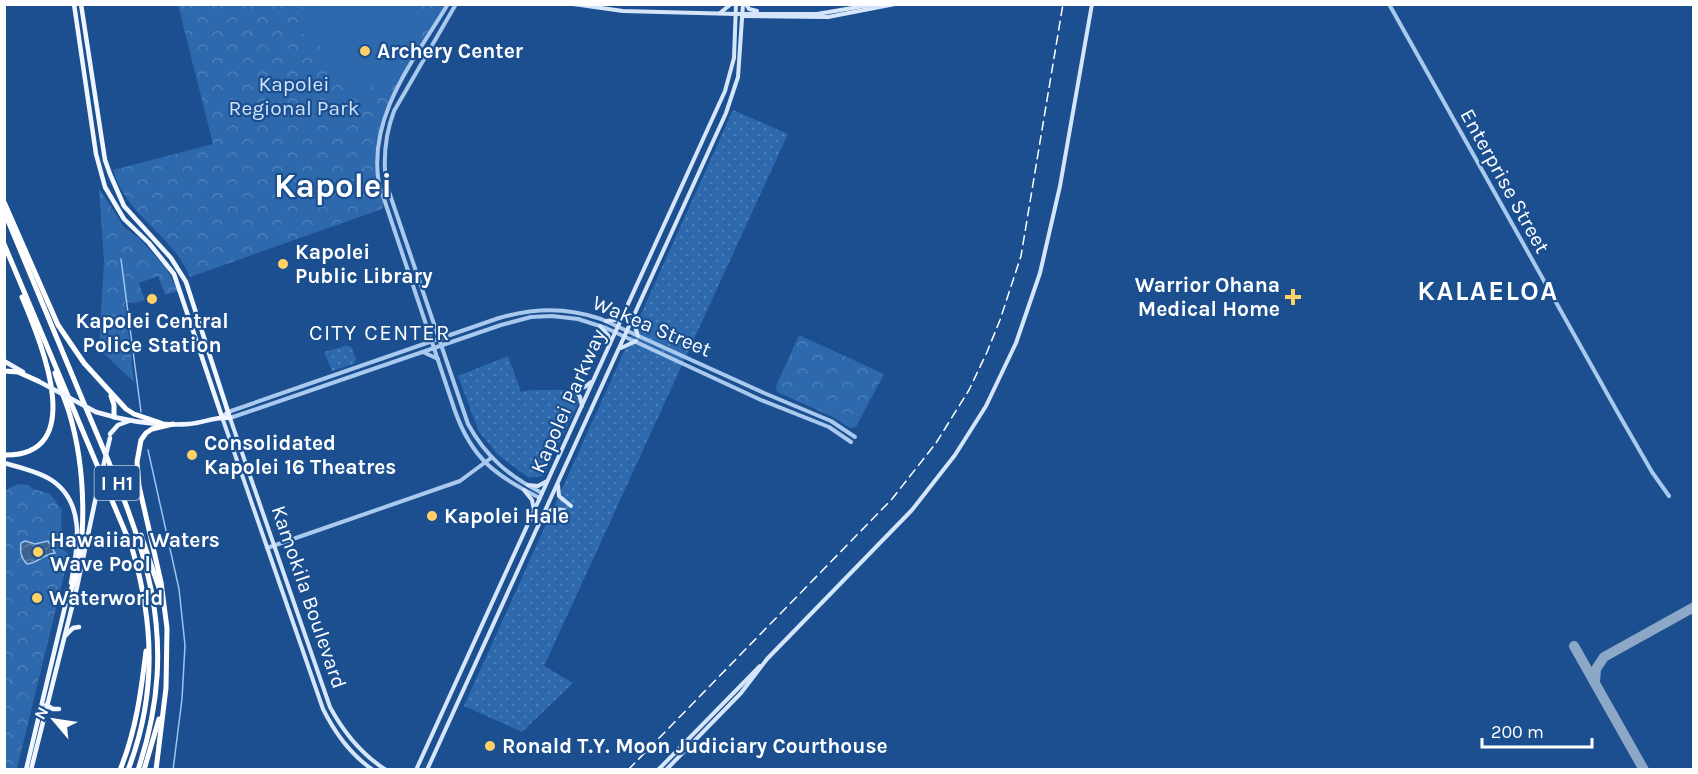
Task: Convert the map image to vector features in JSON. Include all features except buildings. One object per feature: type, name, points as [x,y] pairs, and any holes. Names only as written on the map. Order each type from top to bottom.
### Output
[{"type":"highway","points":[[4,202],[58,326],[79,357],[129,412],[161,423]]},
{"type":"highway","name":"I H1","points":[[4,211],[112,468],[151,582],[157,622],[156,699],[138,770]]},
{"type":"highway","name":"I H1","points":[[4,244],[132,548],[142,582],[149,629],[149,665],[144,715],[128,770]]},
{"type":"highway","points":[[4,250],[38,336],[50,382],[54,409],[51,427],[40,442],[21,453],[4,455]]},
{"type":"highway","points":[[44,337],[69,411],[81,471],[82,533],[68,598]]},
{"type":"highway","points":[[4,371],[18,372],[38,381]]},
{"type":"highway","points":[[107,389],[114,405],[114,417]]},
{"type":"highway","points":[[156,770],[166,688],[168,643],[161,582],[136,462],[141,440],[146,433],[152,429],[173,424]]},
{"type":"highway","points":[[112,468],[154,569],[168,643]]},
{"type":"highway","points":[[120,770],[142,692],[149,629]]},
{"type":"highway","points":[[144,770],[155,738],[166,688]]},
{"type":"main road","name":"Kamokila Boulevard","points":[[74,4],[101,175],[110,198],[133,230],[149,243],[174,274],[323,709],[342,740],[358,758],[373,770]]},
{"type":"main road","name":"Kamokila Boulevard","points":[[81,4],[108,168],[124,206],[171,258],[186,282],[229,415],[330,707],[355,744],[386,770]]},
{"type":"main road","points":[[573,4],[623,11],[828,17],[895,4]]},
{"type":"main road","points":[[719,14],[731,4]]},
{"type":"main road","name":"Kapolei Parkway","points":[[416,770],[725,91],[734,58],[736,4]]},
{"type":"main road","points":[[745,4],[751,9],[767,13]]},
{"type":"main road","name":"Kapolei Parkway","points":[[427,770],[731,102],[740,64],[745,4]]},
{"type":"main road","points":[[743,14],[829,13],[876,4]]},
{"type":"main road","points":[[658,770],[921,500],[966,440],[995,389],[1026,318],[1041,267],[1060,186],[1092,4]]},
{"type":"main road","points":[[606,321],[615,320],[624,315]]},
{"type":"main road","points":[[618,351],[638,339],[633,318]]},
{"type":"main road","points":[[600,326],[608,335],[610,345]]},
{"type":"main road","name":"Wakea Street","points":[[4,361],[96,412],[114,417],[161,423],[194,424],[229,415]]},
{"type":"main road","points":[[582,406],[580,397],[574,388],[585,387],[594,380]]},
{"type":"main road","points":[[587,394],[596,398]]},
{"type":"main road","points":[[31,770],[44,719],[50,708],[50,696],[114,417]]},
{"type":"main road","points":[[110,436],[118,424],[134,420]]},
{"type":"main road","points":[[4,463],[49,478],[61,489],[71,502],[78,535],[68,598],[26,770]]},
{"type":"main road","points":[[528,485],[538,486],[548,480]]},
{"type":"main road","points":[[558,482],[560,496],[571,506]]},
{"type":"main road","points":[[524,490],[532,500],[534,512]]},
{"type":"main road","points":[[541,495],[551,497]]},
{"type":"main road","points":[[541,495],[549,502]]},
{"type":"main road","points":[[543,516],[553,509],[564,510]]},
{"type":"main road","points":[[65,637],[73,628],[79,627],[70,616]]},
{"type":"main road","points":[[474,643],[483,648]]},
{"type":"main road","points":[[666,770],[741,693],[767,659]]},
{"type":"main road","points":[[50,696],[53,704],[59,709],[50,708]]},
{"type":"main road","points":[[44,697],[50,708]]},
{"type":"street","points":[[448,4],[389,102],[381,127],[377,151],[377,176],[462,428],[485,463],[507,481],[524,490],[541,495]]},
{"type":"street","points":[[456,4],[398,103],[388,129],[384,156],[386,183],[468,424],[491,458],[505,471],[541,495]]},
{"type":"street","name":"Enterprise Street","points":[[1389,4],[1618,413],[1652,472],[1669,496]]},
{"type":"street","name":"Wakea Street","points":[[229,415],[431,341],[499,318],[539,309],[573,312],[606,321],[683,364],[761,400],[829,427],[851,442]]},
{"type":"street","name":"Wakea Street","points":[[229,415],[513,321],[531,317],[568,318],[600,326],[686,357],[831,421],[855,437]]},
{"type":"street","points":[[420,345],[425,338],[427,328]]},
{"type":"street","points":[[435,328],[450,335]]},
{"type":"street","points":[[445,358],[447,348],[454,341]]},
{"type":"street","points":[[423,352],[438,359]]},
{"type":"street","points":[[267,548],[460,481],[491,458]]},
{"type":"green space","name":"Archery Center","points":[[422,4],[418,23],[403,59],[383,80],[354,95],[319,45],[299,31],[310,11],[299,5]]},
{"type":"green space","name":"Kapolei Regional Park","points":[[178,5],[446,5],[400,78],[382,118],[377,139],[376,158],[384,204],[382,209],[190,277],[172,248],[129,201],[113,170],[213,144]]},
{"type":"green space","points":[[733,110],[788,134],[544,666],[573,683],[522,732],[464,706]]},
{"type":"green space","points":[[99,188],[124,227],[140,239],[166,268],[178,291],[165,295],[158,276],[139,283],[145,300],[135,303],[125,302],[134,382],[99,349],[104,260]]},
{"type":"green space","points":[[799,335],[884,374],[856,427],[850,428],[833,417],[777,392],[776,386]]},
{"type":"green space","points":[[351,346],[356,359],[354,364],[332,371],[324,352]]},
{"type":"green space","points":[[508,356],[521,392],[569,390],[580,400],[543,476],[529,478],[498,455],[479,432],[458,376]]},
{"type":"green space","points":[[18,484],[29,485],[31,488],[50,494],[62,510],[63,549],[69,555],[17,769],[5,770],[4,493]]},
{"type":"water","name":"Hawaiian Waters Wave Pool","points":[[25,541],[35,544],[48,541],[55,553],[27,564],[21,551],[21,543]]},
{"type":"waterway","points":[[121,259],[141,412]]},
{"type":"waterway","points":[[148,450],[179,589],[185,645],[182,699],[173,770]]},
{"type":"taxiway","points":[[1595,682],[1596,669],[1604,657],[1694,607]]},
{"type":"taxiway","points":[[1574,646],[1644,770]]},
{"type":"railway","points":[[628,770],[892,499],[936,443],[969,390],[1000,320],[1021,256],[1063,4]]},
{"type":"place","name":"Archery Center","points":[[365,51]]},
{"type":"place","name":"Kapolei Public Library","points":[[283,264]]},
{"type":"place","name":"Warrior Ohana Medical Home","points":[[1293,297]]},
{"type":"place","name":"Kapolei Central Police Station","points":[[152,299]]},
{"type":"place","name":"Consolidated Kapolei 16 Theatres","points":[[192,455]]},
{"type":"place","name":"Kapolei Hale","points":[[432,516]]},
{"type":"place","name":"Hawaiian Waters Wave Pool","points":[[38,552]]},
{"type":"place","name":"Waterworld","points":[[37,598]]},
{"type":"place","name":"Ronald T.Y. Moon Judiciary Courthouse","points":[[490,746]]},
{"type":"district","name":"Kapolei","points":[[333,186]]},
{"type":"district","name":"KALAELOA","points":[[1488,291]]},
{"type":"district","name":"CITY CENTER","points":[[380,333]]}]
